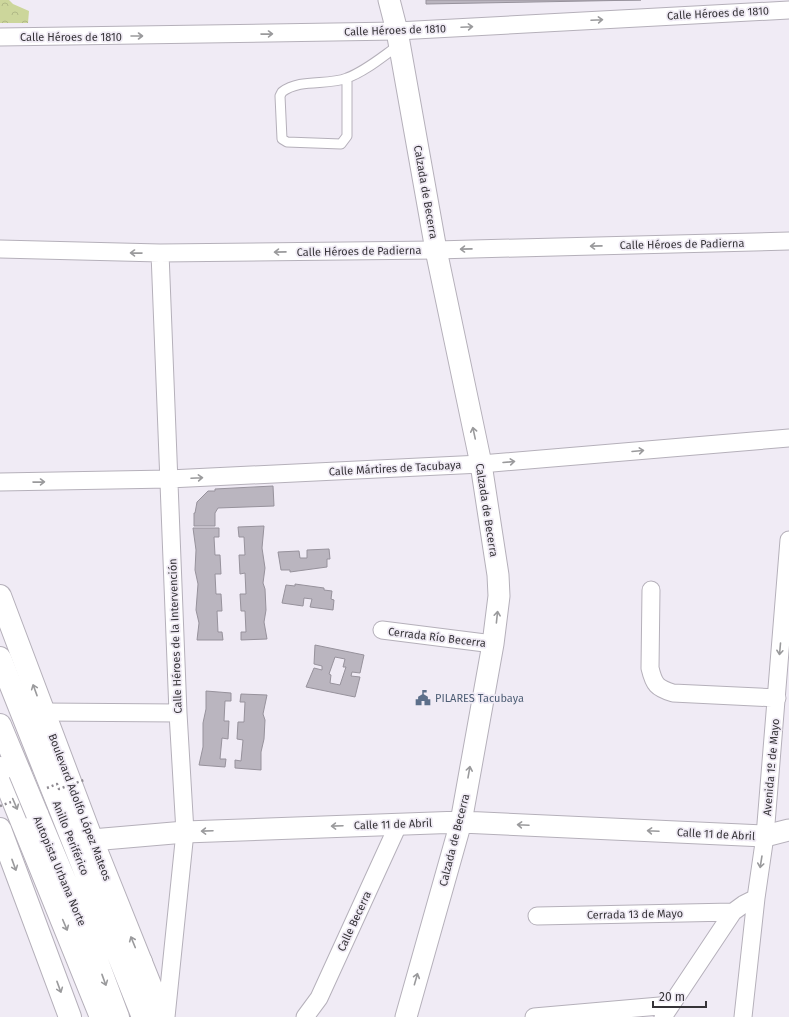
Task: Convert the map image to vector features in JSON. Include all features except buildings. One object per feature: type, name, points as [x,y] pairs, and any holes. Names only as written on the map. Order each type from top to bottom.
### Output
[{"type":"main road","points":[[0,580],[9,619]]},
{"type":"main road","name":"Boulevard Adolfo López Mateos","points":[[0,596],[92,840],[141,962],[165,1017]]},
{"type":"main road","name":"Anillo Periférico","points":[[0,658],[143,1017]]},
{"type":"main road","name":"Autopista Urbana Norte","points":[[0,689],[138,1017]]},
{"type":"main road","name":"Autopista Urbana Norte","points":[[0,725],[84,926],[118,1017]]},
{"type":"main road","points":[[0,768],[102,1017]]},
{"type":"main road","points":[[2,836],[70,1017]]},
{"type":"main road","points":[[141,962],[146,1017]]},
{"type":"street","name":"Calzada de Becerra","points":[[389,0],[398,38],[436,250],[481,464],[498,575],[499,596],[493,644],[461,822],[406,1017]]},
{"type":"street","name":"Calle Héroes de 1810","points":[[0,37],[398,38],[762,5],[789,10]]},
{"type":"street","name":"Calle Héroes de Padierna","points":[[0,249],[160,253],[436,250],[789,241]]},
{"type":"street","name":"Calle Héroes de la Intervención","points":[[160,253],[178,713],[185,832],[165,1017]]},
{"type":"street","name":"Calle Mártires de Tacubaya","points":[[0,482],[169,479],[481,464],[789,438]]},
{"type":"street","name":"Avenida 1º de Mayo","points":[[743,1017],[756,898],[766,836],[789,540]]},
{"type":"street","points":[[651,590],[650,668],[653,681],[661,689],[673,693],[776,698]]},
{"type":"street","name":"Cerrada Río Becerra","points":[[382,630],[493,644]]},
{"type":"street","points":[[43,712],[178,713]]},
{"type":"street","name":"Calle 11 de Abril","points":[[92,840],[185,832],[399,823],[461,822],[766,836],[789,830]]},
{"type":"street","name":"Calle Becerra","points":[[305,1017],[319,998],[399,823]]},
{"type":"street","points":[[534,1017],[667,1011],[733,912],[756,898]]},
{"type":"street","name":"Cerrada 13 de Mayo","points":[[537,916],[733,912]]},
{"type":"lane","points":[[347,78],[347,136],[341,144],[287,142],[282,139],[280,96],[282,92],[298,84],[347,78],[369,66],[398,38]]},
{"type":"green space","points":[[0,0],[9,0],[13,4],[29,11],[28,23],[0,23]]},
{"type":"place","name":"PILARES Tacubaya","points":[[423,698]]}]
